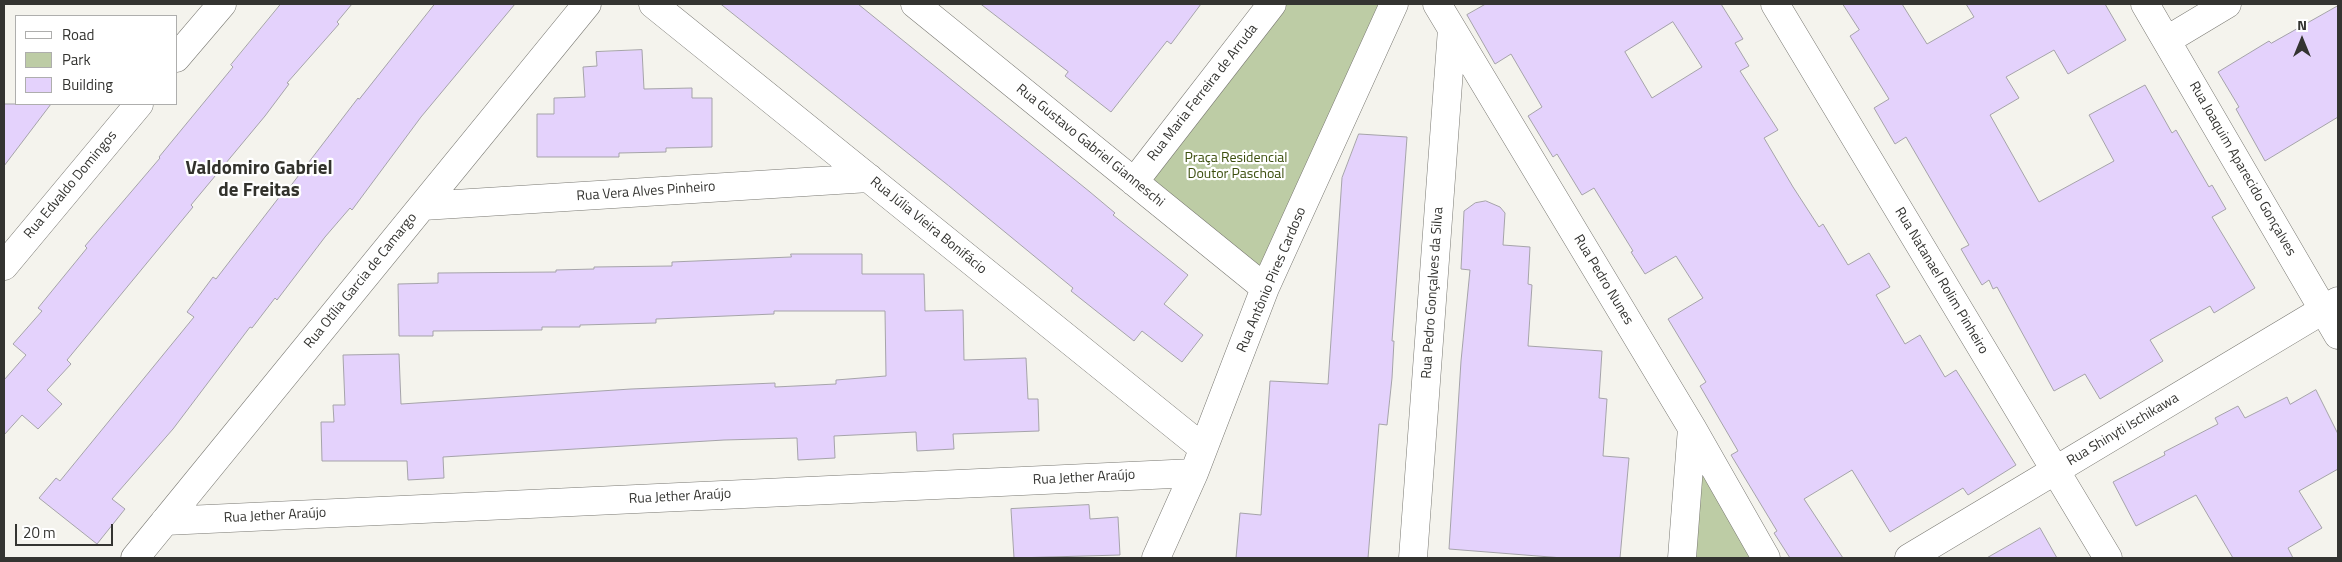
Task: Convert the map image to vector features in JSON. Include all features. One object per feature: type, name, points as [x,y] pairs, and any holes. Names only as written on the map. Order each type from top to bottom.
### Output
[{"type":"street","points":[[178,56],[222,4]]},
{"type":"street","name":"Rua Otília Garcia de Camargo","points":[[135,558],[588,4]]},
{"type":"street","name":"Rua Júlia Vieira Bonifácio","points":[[653,4],[1204,448]]},
{"type":"street","name":"Rua Maria Ferreira de Arruda","points":[[1134,182],[1272,4]]},
{"type":"street","name":"Rua Antônio Pires Cardoso","points":[[1156,558],[1194,473],[1265,288],[1394,4]]},
{"type":"street","name":"Rua Pedro Nunes","points":[[1437,4],[1692,428],[1766,558]]},
{"type":"street","name":"Rua Natanael Rolim Pinheiro","points":[[1775,4],[2108,558]]},
{"type":"street","name":"Rua Joaquim Aparecido Gonçalves","points":[[2145,4],[2331,306],[2338,335]]},
{"type":"street","points":[[2167,40],[2227,4]]},
{"type":"street","name":"Rua Gustavo Gabriel Gianneschi","points":[[932,9],[1134,182],[1265,288]]},
{"type":"street","name":"Rua Pedro Gonçalves da Silva","points":[[1414,558],[1452,28]]},
{"type":"street","name":"Rua Edvaldo Domingos","points":[[4,266],[137,105]]},
{"type":"street","name":"Rua Vera Alves Pinheiro","points":[[423,206],[869,178]]},
{"type":"street","name":"Rua Shinyti Ischikawa","points":[[1908,558],[2331,306]]},
{"type":"street","points":[[1682,558],[1692,428]]},
{"type":"street","name":"Rua Jether Araújo","points":[[165,521],[1194,473]]},
{"type":"green space","name":"Praça Residencial Doutor Paschoal","points":[[1268,4],[1386,4],[1263,279],[1142,181]]},
{"type":"green space","points":[[1697,455],[1755,558],[1689,558]]},
{"type":"building","points":[[281,4],[352,4],[337,22],[339,24],[287,83],[289,84],[265,116],[191,205],[193,207],[67,360],[71,364],[47,390],[62,404],[38,429],[22,415],[4,435],[4,380],[26,355],[13,344],[42,311],[38,308],[87,248],[85,246],[160,158],[233,67],[231,65]]},
{"type":"building","points":[[435,4],[515,4],[421,117],[352,210],[350,208],[325,237],[277,300],[275,298],[252,328],[250,327],[173,429],[112,499],[125,509],[97,544],[39,498],[56,478],[60,481],[194,317],[187,312],[213,277],[216,279],[287,187],[289,188],[358,98]]},
{"type":"building","points":[[721,4],[858,4],[1090,192],[1115,213],[1113,215],[1188,275],[1164,304],[1203,335],[1182,362],[1142,331],[1134,341],[1071,291],[1073,288],[949,186]]},
{"type":"building","points":[[981,4],[1201,4],[1171,44],[1167,41],[1111,112],[1065,76],[1068,72]]},
{"type":"building","points":[[1486,4],[1721,4],[1743,39],[1735,43],[1749,66],[1740,71],[1778,130],[1764,138],[1793,187],[1819,227],[1823,224],[1848,265],[1869,253],[1890,287],[1876,295],[1905,344],[1920,335],[1945,377],[1956,370],[2016,465],[1968,495],[1963,488],[1890,532],[1852,470],[1804,499],[1843,558],[1790,558],[1774,533],[1777,531],[1731,455],[1738,451],[1700,386],[1706,382],[1668,319],[1703,298],[1676,256],[1645,274],[1594,188],[1582,195],[1557,154],[1553,157],[1528,116],[1542,107],[1511,54],[1495,64],[1467,15]],"holes":[[[1673,22],[1702,67],[1652,98],[1625,52]]]},
{"type":"building","points":[[1843,4],[1902,4],[1927,44],[1974,17],[1966,4],[2105,4],[2126,40],[2068,74],[2054,50],[2006,77],[2019,98],[1990,115],[2039,202],[2114,161],[2089,115],[2145,85],[2172,133],[2176,130],[2209,187],[2212,185],[2226,209],[2212,217],[2255,288],[2214,313],[2210,306],[2150,340],[2163,361],[2100,399],[2085,374],[2054,391],[1997,287],[1993,289],[1989,280],[1982,285],[1961,249],[1969,245],[1906,137],[1895,144],[1874,108],[1889,99],[1850,36],[1859,30]]},
{"type":"building","points":[[2338,6],[2338,117],[2265,161],[2236,109],[2239,107],[2218,72],[2269,41],[2271,43]]},
{"type":"building","points":[[642,50],[644,89],[692,88],[692,98],[712,98],[712,147],[666,148],[666,152],[619,153],[619,157],[537,157],[537,114],[554,114],[554,98],[585,97],[583,67],[597,66],[596,52]]},
{"type":"building","points":[[4,104],[50,105],[4,166]]},
{"type":"building","points":[[1359,134],[1407,137],[1392,341],[1394,341],[1392,378],[1387,425],[1379,424],[1368,558],[1236,558],[1240,513],[1261,515],[1270,381],[1328,384],[1342,178]]},
{"type":"building","points":[[1486,201],[1500,207],[1505,213],[1503,245],[1530,247],[1528,284],[1532,285],[1528,346],[1602,351],[1599,398],[1607,399],[1603,456],[1629,458],[1620,558],[1563,558],[1449,549],[1461,361],[1470,270],[1461,269],[1464,211],[1475,203]]},
{"type":"building","points":[[791,254],[862,254],[862,274],[924,274],[925,311],[963,310],[964,360],[1026,358],[1028,399],[1038,399],[1039,431],[953,434],[954,449],[917,451],[916,432],[834,436],[835,458],[798,460],[797,438],[724,440],[443,457],[444,478],[408,480],[407,461],[322,461],[321,422],[334,422],[333,405],[345,405],[343,355],[399,354],[401,404],[631,389],[775,383],[775,387],[836,384],[836,380],[886,376],[885,311],[774,311],[774,314],[656,319],[656,323],[542,327],[542,330],[433,331],[433,336],[399,336],[398,284],[438,283],[438,273],[556,272],[556,270],[594,269],[594,267],[672,266],[672,262],[791,257]]},
{"type":"building","points":[[2316,390],[2338,434],[2338,469],[2299,491],[2322,528],[2288,548],[2293,558],[2233,558],[2196,495],[2136,526],[2113,482],[2165,455],[2164,452],[2218,424],[2215,418],[2238,406],[2245,418],[2287,397],[2290,404]]},
{"type":"building","points":[[1089,505],[1090,519],[1118,517],[1120,555],[1014,558],[1011,509]]},
{"type":"building","points":[[2040,528],[2057,558],[1987,558]]},
{"type":"district","name":"Valdomiro Gabriel de Freitas","points":[[259,180]]}]
